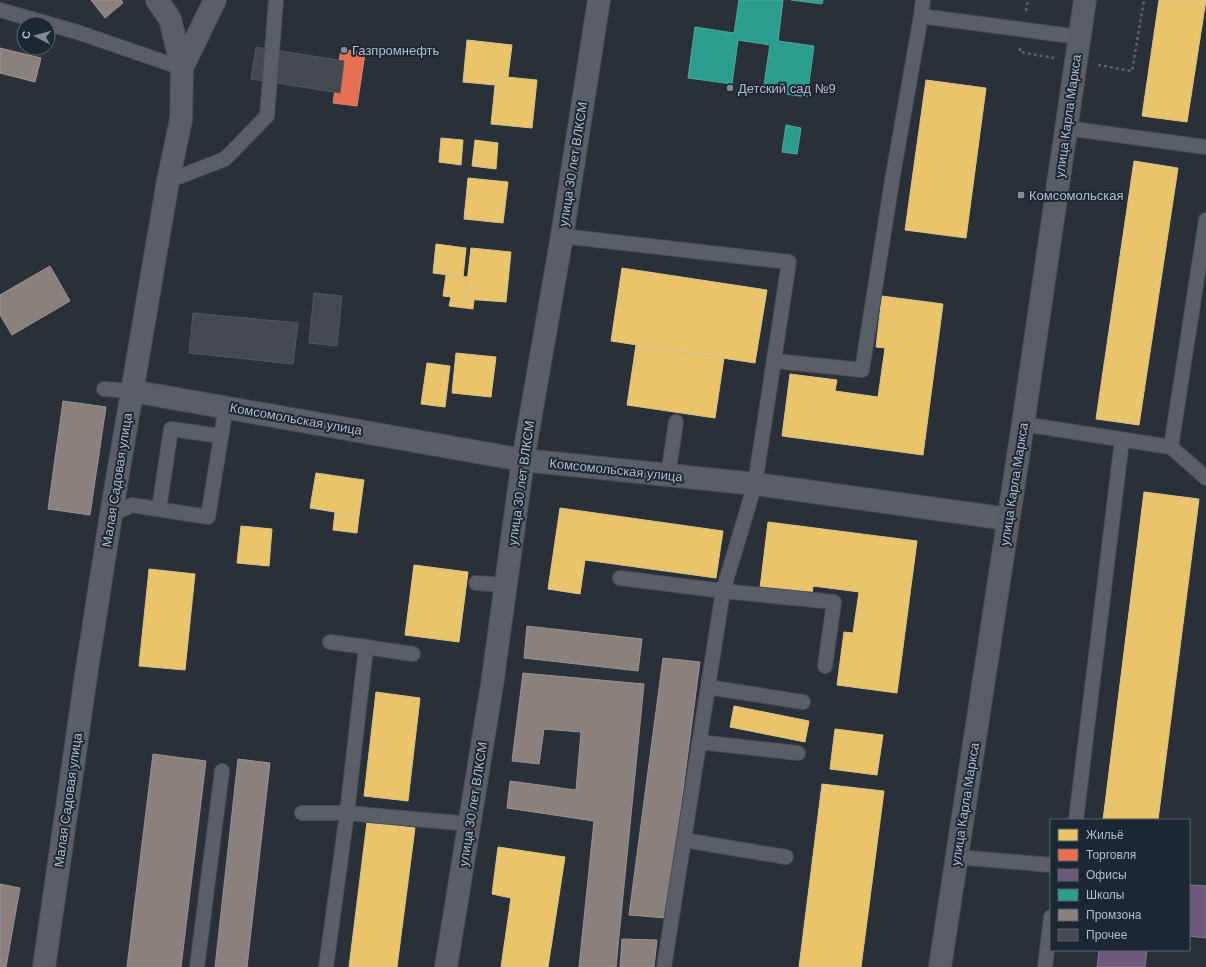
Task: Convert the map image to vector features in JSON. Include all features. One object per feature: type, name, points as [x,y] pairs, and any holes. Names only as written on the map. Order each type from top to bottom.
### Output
[{"type":"main road","name":"улица Карла Маркса","points":[[940,967],[1023,424],[1085,0]]},
{"type":"street","points":[[157,0],[170,19],[182,68]]},
{"type":"street","name":"Малая Садовая улица","points":[[44,967],[111,515],[168,181],[181,120],[182,68],[214,0]]},
{"type":"street","name":"улица 30 лет ВЛКСМ","points":[[446,967],[492,686],[523,460],[562,236],[599,0]]},
{"type":"street","name":"Комсомольская улица","points":[[132,391],[226,406],[523,460],[755,484],[1008,520]]},
{"type":"lane","points":[[168,181],[225,159],[267,116],[276,0]]},
{"type":"lane","points":[[774,361],[862,370],[923,0]]},
{"type":"lane","points":[[0,10],[77,32],[182,68]]},
{"type":"lane","points":[[921,16],[1079,37]]},
{"type":"lane","points":[[1066,128],[1206,147]]},
{"type":"lane","points":[[1171,447],[1206,220]]},
{"type":"lane","points":[[562,236],[789,262],[755,484],[723,591],[664,967]]},
{"type":"lane","points":[[104,390],[132,391]]},
{"type":"lane","points":[[111,515],[132,505],[208,517],[226,406]]},
{"type":"lane","points":[[668,475],[676,422]]},
{"type":"lane","points":[[1023,424],[1171,447],[1206,478]]},
{"type":"lane","points":[[159,509],[171,429],[221,436]]},
{"type":"lane","points":[[1076,819],[1122,440]]},
{"type":"lane","points":[[620,578],[723,591],[834,602],[825,666]]},
{"type":"lane","points":[[476,583],[506,585]]},
{"type":"lane","points":[[330,642],[413,654]]},
{"type":"lane","points":[[326,967],[347,813],[366,647]]},
{"type":"lane","points":[[708,687],[803,702]]},
{"type":"lane","points":[[699,742],[798,753]]},
{"type":"lane","points":[[197,967],[222,771]]},
{"type":"lane","points":[[302,813],[347,813],[470,824]]},
{"type":"lane","points":[[684,840],[786,857]]},
{"type":"lane","points":[[957,857],[1050,865]]},
{"type":"lane","points":[[1045,967],[1050,925]]},
{"type":"building: Жильё","points":[[1159,0],[1206,0],[1187,122],[1142,116]]},
{"type":"building: Жильё","points":[[467,40],[512,45],[508,77],[496,76],[495,85],[463,82]]},
{"type":"building: Жильё","points":[[496,76],[537,80],[532,128],[491,124]]},
{"type":"building: Жильё","points":[[926,80],[986,88],[966,238],[905,230]]},
{"type":"building: Жильё","points":[[441,138],[463,140],[461,165],[439,162]]},
{"type":"building: Жильё","points":[[475,140],[498,143],[496,169],[472,166]]},
{"type":"building: Жильё","points":[[1134,161],[1178,168],[1139,425],[1096,419]]},
{"type":"building: Жильё","points":[[468,178],[508,182],[503,223],[464,219]]},
{"type":"building: Жильё","points":[[436,244],[466,248],[463,277],[433,273]]},
{"type":"building: Жильё","points":[[471,248],[511,252],[506,302],[465,299]]},
{"type":"building: Жильё","points":[[622,268],[767,290],[755,363],[611,341]]},
{"type":"building: Жильё","points":[[446,275],[468,277],[465,299],[474,300],[473,309],[449,306],[451,297],[443,296]]},
{"type":"building: Жильё","points":[[882,296],[943,304],[923,455],[782,436],[790,374],[837,380],[835,391],[878,397],[885,348],[876,347]]},
{"type":"building: Жильё","points":[[636,345],[724,358],[715,418],[627,405]]},
{"type":"building: Жильё","points":[[456,353],[496,357],[491,397],[452,393]]},
{"type":"building: Жильё","points":[[427,363],[450,366],[445,407],[421,404]]},
{"type":"building: Жильё","points":[[316,473],[364,480],[359,516],[310,508]]},
{"type":"building: Жильё","points":[[1144,492],[1199,499],[1158,819],[1103,819]]},
{"type":"building: Жильё","points":[[560,508],[723,531],[716,578],[585,560],[580,594],[548,589]]},
{"type":"building: Жильё","points":[[335,512],[359,516],[357,533],[333,530]]},
{"type":"building: Жильё","points":[[768,522],[917,541],[897,693],[837,685],[844,632],[853,633],[859,592],[813,586],[812,594],[760,588]]},
{"type":"building: Жильё","points":[[241,526],[272,529],[269,566],[237,563]]},
{"type":"building: Жильё","points":[[414,565],[468,572],[459,642],[405,635]]},
{"type":"building: Жильё","points":[[149,569],[195,574],[185,670],[139,666]]},
{"type":"building: Жильё","points":[[376,692],[420,698],[408,801],[364,796]]},
{"type":"building: Жильё","points":[[734,706],[809,721],[805,742],[730,727]]},
{"type":"building: Жильё","points":[[835,729],[883,735],[877,775],[830,769]]},
{"type":"building: Жильё","points":[[822,784],[884,791],[861,967],[799,967]]},
{"type":"building: Жильё","points":[[367,822],[415,828],[397,967],[349,967]]},
{"type":"building: Жильё","points":[[498,847],[565,857],[548,967],[501,967],[511,898],[492,894]]},
{"type":"building: Торговля","points":[[341,49],[365,53],[357,106],[333,103]]},
{"type":"building: Офисы","points":[[1190,885],[1206,886],[1206,938],[1190,936]]},
{"type":"building: Офисы","points":[[1099,951],[1147,951],[1145,967],[1097,967]]},
{"type":"building: Школы","points":[[739,0],[783,0],[778,41],[814,46],[807,97],[763,91],[770,45],[738,40],[732,84],[688,78],[695,27],[734,33]]},
{"type":"building: Школы","points":[[791,0],[823,0],[822,4]]},
{"type":"building: Школы","points":[[786,125],[801,128],[797,154],[782,152]]},
{"type":"building: Промзона","points":[[91,0],[121,0],[123,3],[105,18]]},
{"type":"building: Промзона","points":[[0,48],[16,52],[16,56],[33,56],[41,58],[35,82],[0,73]]},
{"type":"building: Промзона","points":[[50,266],[70,301],[12,335],[0,315],[0,295]]},
{"type":"building: Промзона","points":[[63,401],[106,407],[90,515],[48,509]]},
{"type":"building: Промзона","points":[[527,626],[642,639],[638,671],[524,658]]},
{"type":"building: Промзона","points":[[663,658],[700,662],[666,918],[629,915]]},
{"type":"building: Промзона","points":[[523,673],[644,684],[616,967],[579,967],[594,821],[507,808],[510,781],[576,790],[581,732],[544,729],[539,764],[512,761]]},
{"type":"building: Промзона","points":[[153,754],[206,761],[181,967],[127,967]]},
{"type":"building: Промзона","points":[[238,759],[270,763],[247,967],[215,967]]},
{"type":"building: Промзона","points":[[0,884],[20,888],[6,967],[0,967]]},
{"type":"building: Промзона","points":[[622,939],[657,940],[654,967],[620,967]]},
{"type":"building: Прочее","points":[[256,47],[344,61],[340,93],[251,79]]},
{"type":"building: Прочее","points":[[314,293],[342,296],[337,346],[309,343]]},
{"type":"building: Прочее","points":[[193,313],[298,323],[293,364],[189,353]]},
{"type":"place","name":"Газпромнефть","points":[[344,50]]},
{"type":"place","name":"Детский сад №9","points":[[730,88]]},
{"type":"place","name":"Комсомольская","points":[[1021,195]]}]
